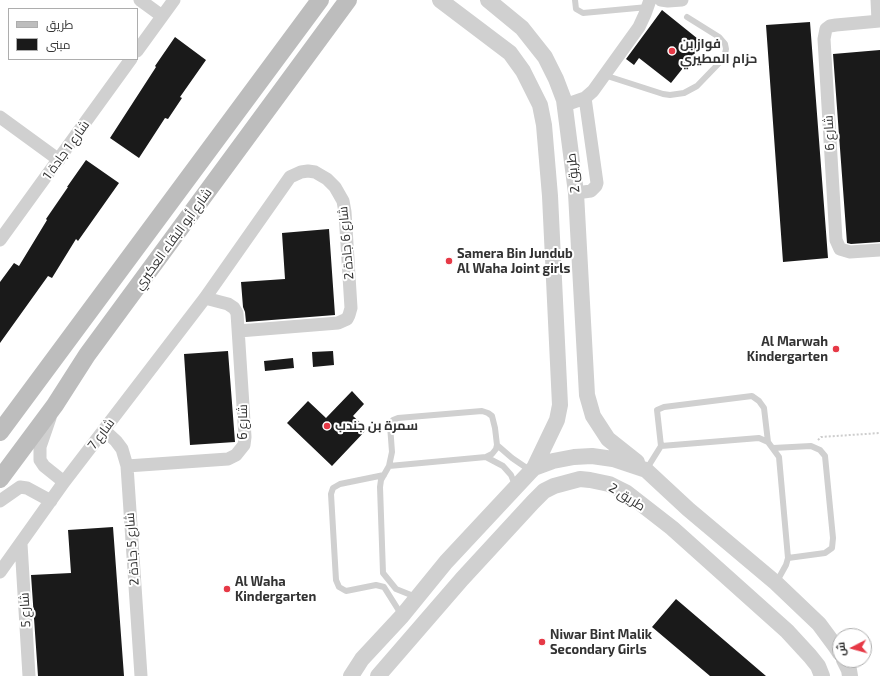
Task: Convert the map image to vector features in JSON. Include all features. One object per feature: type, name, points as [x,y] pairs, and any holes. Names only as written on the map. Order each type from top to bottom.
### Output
[{"type":"main road","name":"شارع أبو البقاء العكبري","points":[[0,432],[320,0]]},
{"type":"main road","name":"شارع أبو البقاء العكبري","points":[[0,479],[55,405],[87,355],[348,0]]},
{"type":"main road","points":[[87,355],[96,334],[152,256],[156,248],[154,239],[150,236],[144,236]]},
{"type":"street","points":[[140,0],[162,16]]},
{"type":"street","points":[[138,50],[174,0]]},
{"type":"street","name":"طريق 2","points":[[351,676],[362,659],[402,616],[446,562],[532,469],[557,420],[560,405],[550,196],[544,125],[540,105],[523,71],[510,53],[440,0]]},
{"type":"street","name":"طريق 2","points":[[488,0],[522,28],[545,57],[556,79],[565,105],[576,193],[587,395],[593,416],[608,439],[646,470],[732,548],[776,583],[819,624],[832,642]]},
{"type":"street","points":[[661,0],[682,0]]},
{"type":"street","name":"شارع 6","points":[[877,0],[879,21],[830,26],[826,29],[824,39],[836,240],[840,249],[850,252],[880,250]]},
{"type":"street","points":[[565,105],[585,98],[590,94],[639,27],[649,4]]},
{"type":"street","name":"شارع 1 جادة 1","points":[[0,240],[131,60]]},
{"type":"street","points":[[550,196],[554,186],[559,184],[569,184],[576,193],[590,191],[596,186],[597,182],[585,98]]},
{"type":"street","points":[[0,117],[59,160]]},
{"type":"street","name":"شارع 6 جادة 2","points":[[205,298],[290,177],[301,172],[308,171],[315,172],[327,180],[338,192],[343,201],[345,212],[351,308],[349,315],[346,319],[338,323],[239,331]]},
{"type":"street","name":"شارع 6","points":[[126,466],[228,459],[236,455],[241,449],[245,438],[237,313],[234,308],[228,304],[205,298]]},
{"type":"street","name":"شارع 7","points":[[0,572],[64,482],[205,298]]},
{"type":"street","points":[[558,355],[562,360],[568,363],[576,363],[584,354]]},
{"type":"street","points":[[55,405],[40,448],[40,460],[44,466],[64,482]]},
{"type":"street","name":"شارع 5 جادة 2","points":[[104,430],[122,449],[126,466],[141,676]]},
{"type":"street","name":"طريق 2","points":[[532,469],[553,461],[574,456],[592,456],[628,463],[646,470]]},
{"type":"street","name":"طريق 2","points":[[378,676],[462,580],[544,491],[554,486],[580,479],[609,484],[627,493],[672,528],[792,636],[818,666],[822,676]]},
{"type":"street","points":[[0,501],[20,487],[27,488],[51,501]]},
{"type":"street","points":[[672,528],[682,527],[687,524],[689,519],[688,509]]},
{"type":"street","points":[[485,520],[483,533],[489,539],[501,537]]},
{"type":"street","name":"شارع 5","points":[[21,544],[28,676]]},
{"type":"street","points":[[715,566],[713,559],[714,552],[718,549],[732,548]]},
{"type":"street","points":[[446,562],[457,562],[461,566],[463,571],[462,580]]},
{"type":"lane","points":[[575,0],[576,9],[583,13],[649,4]]},
{"type":"lane","points":[[604,75],[670,95],[684,93],[697,86],[724,58],[726,48],[725,44],[719,37],[687,17]]},
{"type":"lane","points":[[646,470],[661,446],[657,410],[664,407],[752,396],[759,401],[764,408],[768,442]]},
{"type":"lane","points":[[376,585],[382,580],[383,573],[380,487],[381,480],[388,466],[392,452],[390,425],[393,420],[398,418],[482,411],[492,416],[497,445],[492,454],[486,457],[388,466]]},
{"type":"lane","points":[[661,446],[759,438],[768,442],[779,457],[788,558],[786,565],[776,583]]},
{"type":"lane","points":[[497,445],[512,458],[532,469]]},
{"type":"lane","points":[[773,448],[811,446],[820,450],[825,456],[833,538],[832,548],[825,553],[788,558]]},
{"type":"lane","points":[[486,457],[503,466],[510,475],[516,487]]},
{"type":"lane","points":[[384,474],[340,484],[333,488],[330,494],[336,580],[339,587],[346,591],[376,585],[384,587],[402,616]]},
{"type":"lane","points":[[383,573],[396,588],[416,598]]},
{"type":"path","points":[[811,446],[821,437],[880,433]]},
{"type":"building","name":"فواز بن حزام المطيري","points":[[662,10],[703,43],[671,83],[639,58],[634,65],[626,59]]},
{"type":"building","points":[[810,22],[828,258],[783,262],[766,25]]},
{"type":"building","points":[[175,37],[206,60],[180,97],[182,98],[168,119],[165,118],[139,158],[110,138]]},
{"type":"building","points":[[880,50],[880,242],[851,244],[847,243],[833,54]]},
{"type":"building","points":[[86,160],[119,183],[78,241],[76,239],[52,278],[48,276],[0,343],[0,282],[14,263],[19,266],[47,220],[46,219]]},
{"type":"building","points":[[329,229],[335,315],[246,322],[241,282],[285,279],[282,233]]},
{"type":"building","points":[[228,351],[235,442],[190,445],[184,354]]},
{"type":"building","points":[[333,351],[334,365],[313,367],[312,352]]},
{"type":"building","points":[[293,358],[294,368],[265,371],[264,361]]},
{"type":"building","name":"سمرة بن جندب","points":[[352,391],[364,404],[353,416],[367,429],[332,466],[287,423],[308,401],[326,418]]},
{"type":"building","points":[[113,527],[124,676],[38,676],[31,575],[71,573],[68,530]]},
{"type":"building","points":[[676,599],[766,676],[710,676],[652,627]]},
{"type":"place","name":"فواز بن حزام المطيري","points":[[672,51]]},
{"type":"place","name":"Samera Bin Jundub Al Waha Joint girls","points":[[449,261]]},
{"type":"place","name":"Al Marwah Kindergarten","points":[[836,349]]},
{"type":"place","name":"سمرة بن جندب","points":[[327,426]]},
{"type":"place","name":"Al Waha Kindergarten","points":[[227,589]]},
{"type":"place","name":"Niwar Bint Malik Secondary Girls","points":[[542,642]]}]
